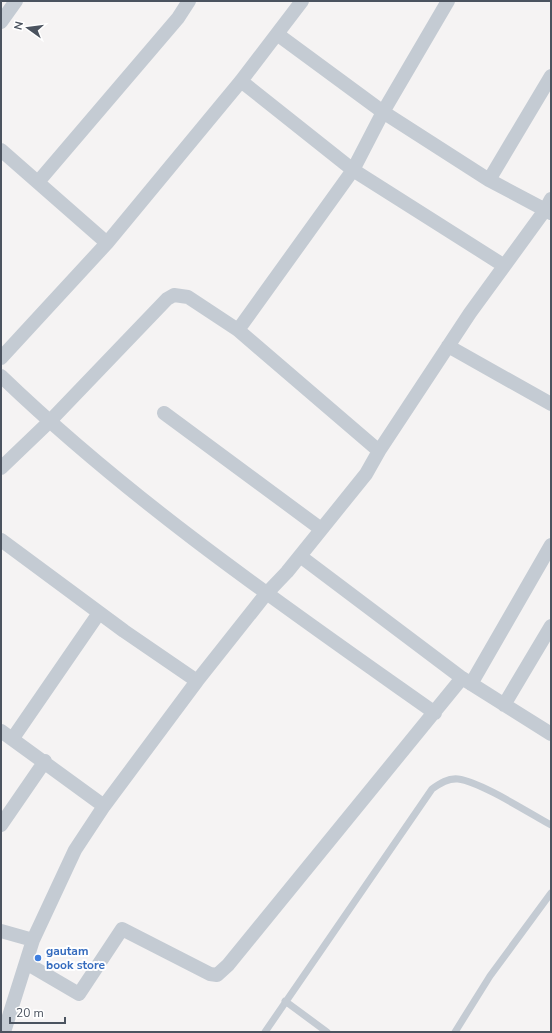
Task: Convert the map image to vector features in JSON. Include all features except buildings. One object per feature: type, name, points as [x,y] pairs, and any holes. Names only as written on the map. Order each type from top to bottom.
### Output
[{"type":"street","points":[[1,22],[16,1]]},
{"type":"street","points":[[38,182],[178,18],[189,1]]},
{"type":"street","points":[[1,358],[107,243],[241,81],[302,1]]},
{"type":"street","points":[[238,330],[353,170],[383,112],[448,1]]},
{"type":"street","points":[[4,1032],[33,940],[75,850],[104,806],[197,681],[266,594],[300,556],[366,474],[379,451],[503,265],[549,207],[489,180],[383,112],[277,34]]},
{"type":"street","points":[[489,180],[551,76]]},
{"type":"street","points":[[241,81],[353,170],[503,265]]},
{"type":"street","points":[[1,150],[107,243]]},
{"type":"street","points":[[1,468],[49,422],[167,299],[174,295],[188,297],[238,330],[379,451]]},
{"type":"street","points":[[448,346],[551,404]]},
{"type":"street","points":[[1,376],[49,422],[101,467],[266,594],[435,713]]},
{"type":"street","points":[[164,413],[321,529]]},
{"type":"street","points":[[1,540],[99,613],[197,681]]},
{"type":"street","points":[[26,963],[79,994],[122,929],[210,974],[217,975],[228,965],[435,713],[466,681],[551,545]]},
{"type":"street","points":[[300,556],[466,681],[551,734]]},
{"type":"street","points":[[13,738],[99,613]]},
{"type":"street","points":[[504,705],[551,626]]},
{"type":"street","points":[[1,731],[45,761],[104,806]]},
{"type":"street","points":[[1,825],[45,761]]},
{"type":"street","points":[[1,931],[33,940]]},
{"type":"lane","points":[[265,1032],[420,804],[432,789],[444,780],[457,779],[484,788],[551,825]]},
{"type":"lane","points":[[455,1032],[490,976],[551,893]]},
{"type":"lane","points":[[285,1001],[326,1032]]},
{"type":"place","name":"gautam book store","points":[[38,958]]}]
